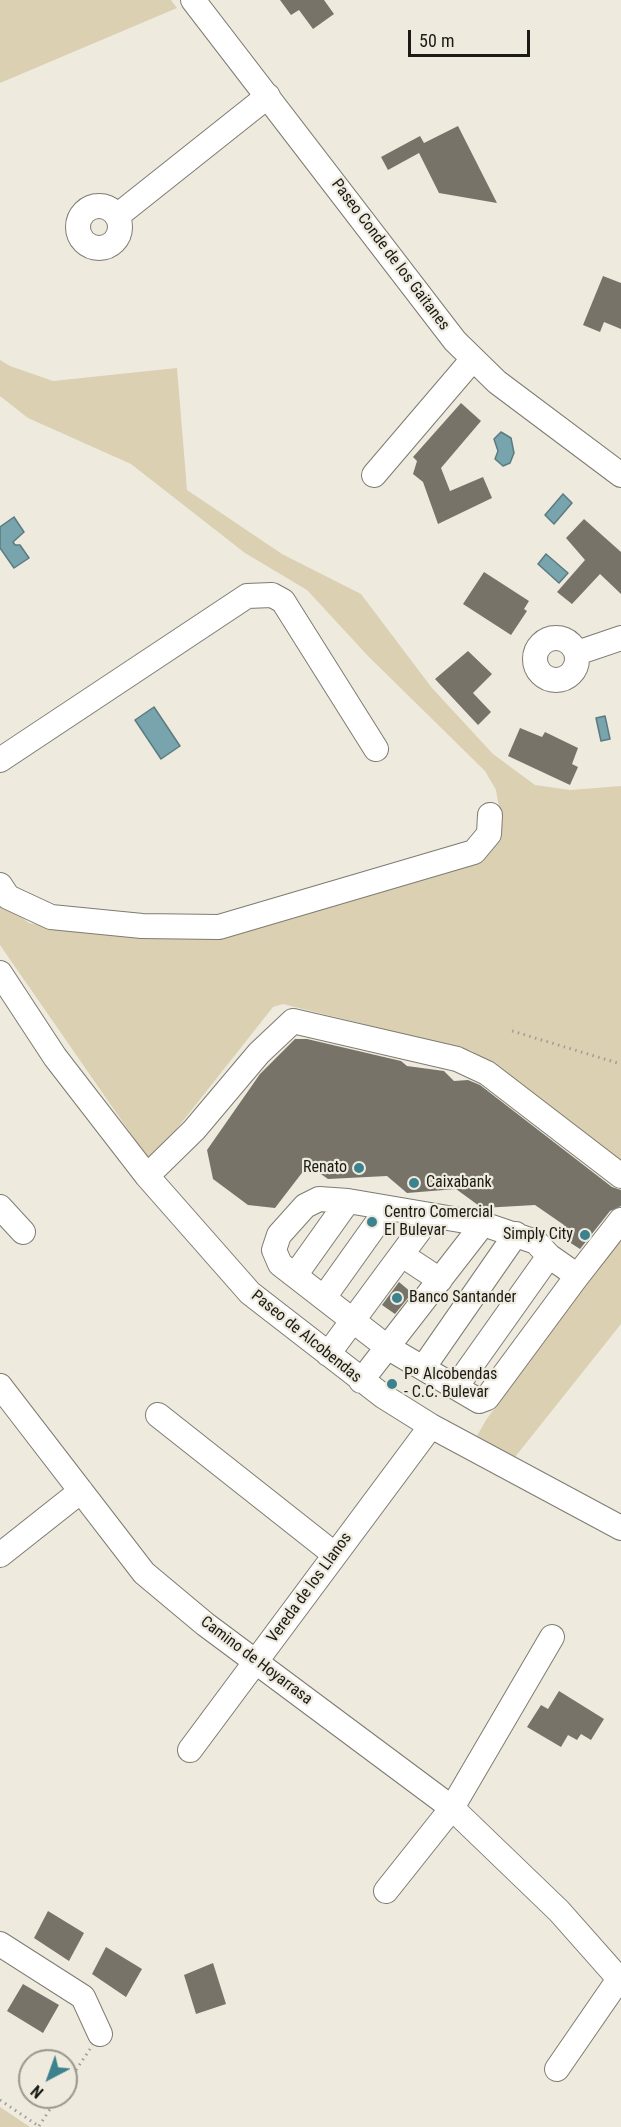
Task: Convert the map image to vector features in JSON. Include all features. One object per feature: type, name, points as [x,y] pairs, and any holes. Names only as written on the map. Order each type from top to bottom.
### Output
[{"type":"street","name":"Paseo Conde de los Gaitanes","points":[[193,0],[455,340],[496,382],[621,475]]},
{"type":"street","points":[[117,216],[268,96]]},
{"type":"street","points":[[374,475],[473,359]]},
{"type":"street","points":[[0,760],[247,596],[272,595],[284,601],[376,749]]},
{"type":"street","points":[[577,653],[621,638]]},
{"type":"street","points":[[0,885],[8,897],[51,917],[142,926],[219,927],[474,852],[489,834],[490,815]]},
{"type":"street","name":"Paseo de Alcobendas","points":[[0,973],[55,1057],[147,1176],[250,1293],[361,1381],[431,1426],[621,1528]]},
{"type":"street","points":[[147,1176],[194,1130],[259,1053],[293,1021],[457,1059],[487,1073],[621,1176]]},
{"type":"street","points":[[575,1279],[569,1270],[549,1256],[536,1242],[516,1234],[483,1224],[348,1201],[319,1199],[305,1206],[279,1235],[274,1250],[280,1264],[325,1296],[387,1347],[479,1401],[487,1398],[621,1220]]},
{"type":"street","points":[[296,1274],[348,1201]]},
{"type":"street","points":[[0,1207],[23,1232]]},
{"type":"street","points":[[325,1296],[387,1209]]},
{"type":"street","points":[[328,1354],[430,1216]]},
{"type":"street","points":[[361,1381],[483,1224]]},
{"type":"street","points":[[423,1368],[516,1234]]},
{"type":"street","points":[[402,1255],[441,1280]]},
{"type":"street","points":[[456,1387],[549,1256]]},
{"type":"street","name":"Camino de Hoyarrasa","points":[[0,1386],[144,1573],[205,1624],[452,1808],[559,1911],[620,1979],[557,2069]]},
{"type":"street","points":[[158,1415],[334,1554]]},
{"type":"street","name":"Vereda de los Llanos","points":[[190,1750],[258,1662],[334,1554],[431,1426]]},
{"type":"street","points":[[0,1555],[81,1491]]},
{"type":"street","points":[[386,1891],[452,1808],[552,1637]]},
{"type":"street","points":[[0,1944],[84,1997],[100,2034]]},
{"type":"path","points":[[512,1031],[621,1065]]},
{"type":"path","points":[[0,2100],[40,2126],[51,2109]]},
{"type":"shaded area","points":[[0,0],[171,0],[177,8],[0,83]]},
{"type":"shaded area","points":[[0,360],[10,366],[53,381],[177,368],[187,490],[282,554],[361,594],[432,688],[493,754],[535,785],[570,790],[621,786],[621,1165],[472,1051],[283,1004],[273,1007],[160,1150],[149,1160],[0,945],[0,900],[29,923],[66,930],[219,934],[466,865],[487,856],[502,823],[496,790],[485,771],[368,656],[307,590],[245,553],[131,464],[28,418],[0,396]]},
{"type":"shaded area","points":[[621,1235],[621,1324],[515,1457],[477,1436],[486,1420]]},
{"type":"shaded area","points":[[0,2107],[30,2127],[0,2127]]},
{"type":"water","points":[[501,432],[511,438],[514,453],[510,463],[503,466],[495,459],[498,451],[494,439]]},
{"type":"water","points":[[563,494],[572,503],[554,524],[545,515]]},
{"type":"water","points":[[14,517],[24,532],[13,542],[15,545],[20,545],[29,558],[14,568],[0,548],[0,527]]},
{"type":"water","points":[[546,554],[568,573],[559,583],[538,564]]},
{"type":"water","points":[[154,707],[180,746],[161,759],[135,720]]},
{"type":"water","points":[[605,716],[610,739],[601,741],[596,718]]},
{"type":"building","points":[[280,0],[324,0],[334,14],[313,29],[299,10],[291,15]]},
{"type":"building","points":[[458,126],[497,203],[439,193],[419,153],[388,170],[381,157],[420,136],[424,143]]},
{"type":"building","points":[[603,276],[621,283],[621,329],[604,322],[600,332],[583,325]]},
{"type":"building","points":[[461,403],[481,421],[441,468],[450,491],[483,477],[492,498],[438,524],[423,482],[413,474],[417,461],[413,457]]},
{"type":"building","points":[[584,519],[621,552],[621,594],[600,574],[572,604],[557,592],[585,560],[566,538]]},
{"type":"building","points":[[484,572],[529,601],[524,609],[527,611],[511,635],[463,604]]},
{"type":"building","points":[[468,651],[492,674],[473,693],[491,712],[478,725],[435,679]]},
{"type":"building","points":[[520,728],[542,737],[545,732],[578,748],[572,764],[578,767],[570,785],[508,756]]},
{"type":"building","points":[[295,1039],[307,1039],[401,1061],[407,1066],[444,1071],[454,1081],[468,1080],[480,1085],[612,1187],[621,1190],[621,1206],[610,1211],[580,1249],[566,1240],[564,1225],[535,1205],[482,1208],[456,1189],[407,1193],[387,1176],[328,1179],[308,1165],[275,1208],[248,1205],[213,1179],[207,1150],[260,1074]]},
{"type":"building","points":[[399,1282],[412,1293],[395,1314],[382,1305]]},
{"type":"building","points":[[559,1691],[604,1719],[591,1740],[581,1734],[577,1740],[568,1735],[561,1747],[527,1727],[541,1705],[548,1709]]},
{"type":"building","points":[[48,1911],[84,1933],[69,1961],[34,1938]]},
{"type":"building","points":[[106,1947],[142,1969],[126,1997],[92,1974]]},
{"type":"building","points":[[213,1963],[226,2004],[196,2014],[184,1975]]},
{"type":"building","points":[[23,1984],[59,2005],[43,2033],[7,2011]]},
{"type":"place","name":"Renato","points":[[359,1168]]},
{"type":"place","name":"Caixabank","points":[[414,1183]]},
{"type":"place","name":"Centro Comercial El Bulevar","points":[[372,1222]]},
{"type":"place","name":"Simply City","points":[[585,1235]]},
{"type":"place","name":"Banco Santander","points":[[397,1298]]},
{"type":"place","name":"Pº Alcobendas - C.C. Bulevar","points":[[392,1384]]}]
